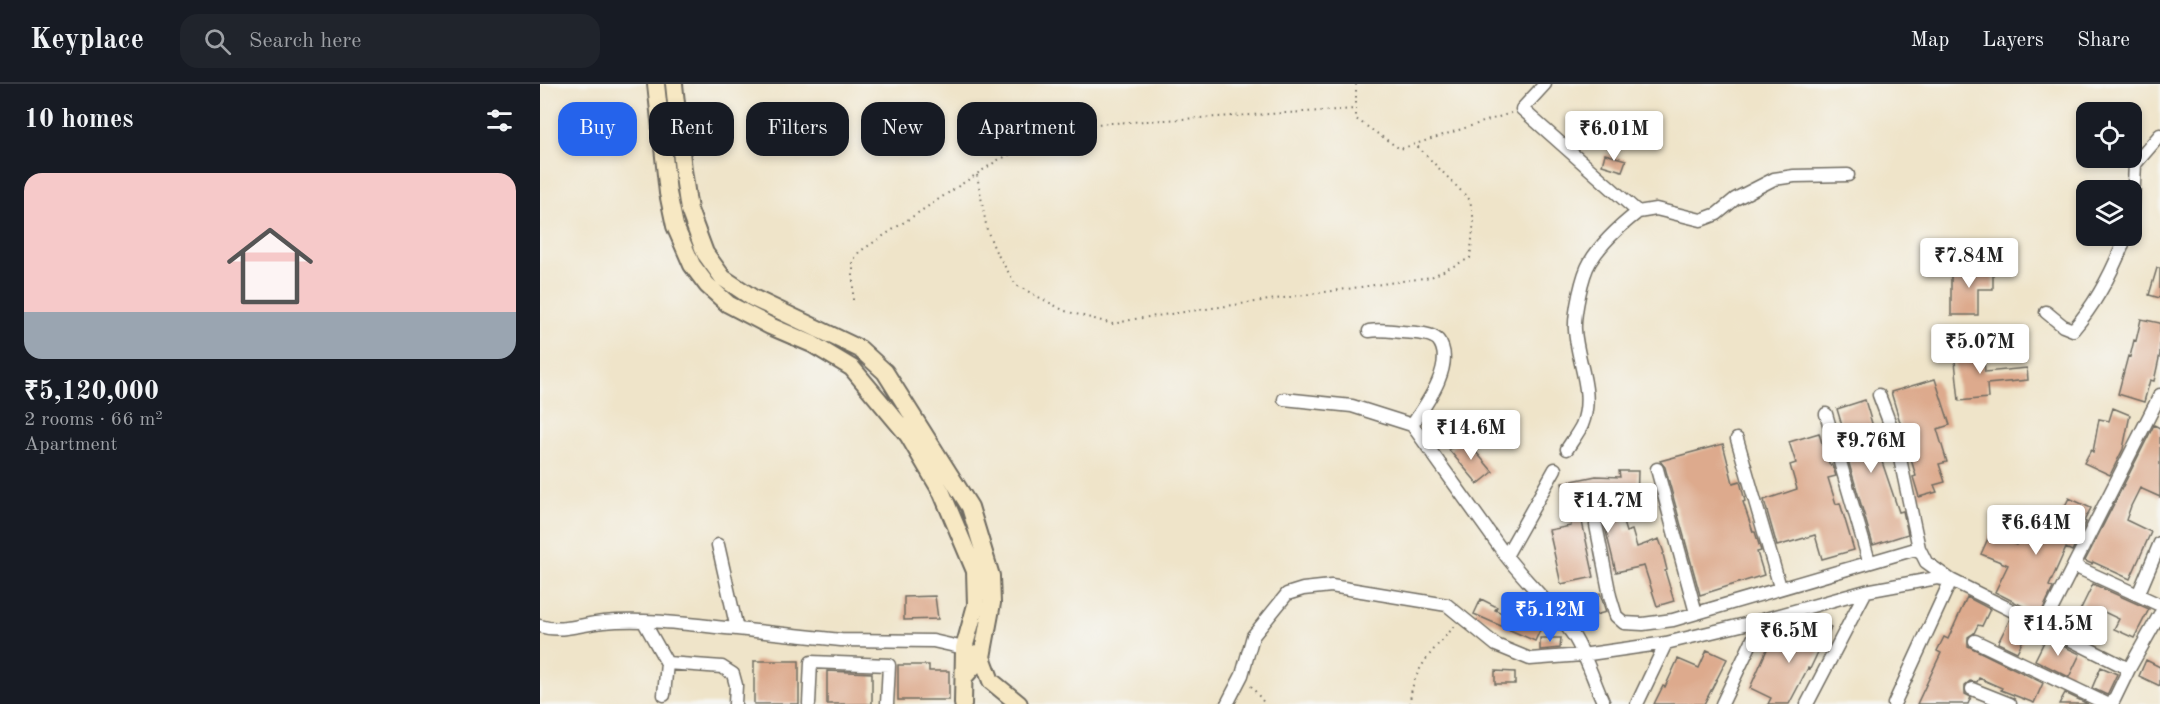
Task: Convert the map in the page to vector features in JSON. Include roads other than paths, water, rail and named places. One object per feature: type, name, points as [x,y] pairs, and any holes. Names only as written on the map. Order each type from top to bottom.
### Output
[{"type":"main road","points":[[656,84],[668,193],[675,226],[692,265],[707,285],[728,304],[770,326],[812,344],[852,368],[908,435],[942,493],[975,571],[976,605],[964,648],[963,704]]},
{"type":"main road","points":[[674,84],[689,210],[705,253],[723,278],[753,298],[860,349],[885,372],[970,507],[991,576],[992,603],[982,657],[991,681],[1019,704]]},
{"type":"main road","points":[[964,648],[982,657]]},
{"type":"main road","points":[[965,676],[982,657]]},
{"type":"street","points":[[1545,84],[1522,110],[1638,212]]},
{"type":"street","points":[[2134,180],[2135,164],[2160,135]]},
{"type":"street","points":[[1567,449],[1582,425],[1587,407],[1587,390],[1575,329],[1578,301],[1589,263],[1615,231],[1638,212],[1656,210],[1701,220],[1717,214],[1735,199],[1774,179],[1794,176],[1848,175]]},
{"type":"street","points":[[2046,312],[2063,326],[2073,330],[2084,317],[2122,246]]},
{"type":"street","points":[[1369,331],[1381,329],[1429,336],[1437,339],[1443,351],[1435,390],[1412,424]]},
{"type":"street","points":[[1879,395],[1896,440],[1919,548],[1926,562],[1951,580],[2129,669]]},
{"type":"street","points":[[2043,626],[2160,395]]},
{"type":"street","points":[[1284,399],[1352,406],[1412,424],[1506,556],[1550,604],[1575,638],[1604,704]]},
{"type":"street","points":[[1826,414],[1869,561]]},
{"type":"street","points":[[1737,439],[1780,587]]},
{"type":"street","points":[[1506,556],[1556,469]]},
{"type":"street","points":[[1657,469],[1696,613]]},
{"type":"street","points":[[1596,525],[1610,596],[1616,616],[1624,623],[1673,621],[1780,587],[1919,548]]},
{"type":"street","points":[[2138,595],[2160,543]]},
{"type":"street","points":[[718,545],[737,629]]},
{"type":"street","points":[[2074,566],[2160,604]]},
{"type":"street","points":[[1227,704],[1242,675],[1253,636],[1287,594],[1303,589],[1331,586],[1447,605],[1496,645],[1530,658],[1582,655],[1666,643],[1762,620],[1866,591],[1937,578],[1951,580]]},
{"type":"street","points":[[1894,704],[1951,580]]},
{"type":"street","points":[[1806,704],[1866,591]]},
{"type":"street","points":[[1975,641],[2109,704],[2160,614]]},
{"type":"street","points":[[1722,704],[1762,620]]},
{"type":"street","points":[[540,626],[551,630],[604,622],[644,621],[841,640],[933,641],[964,648]]},
{"type":"street","points":[[644,621],[667,663],[664,695]]},
{"type":"street","points":[[1637,704],[1666,643]]},
{"type":"street","points":[[809,704],[811,662],[889,664],[887,704]]},
{"type":"street","points":[[667,663],[722,668],[733,674],[736,685],[735,704]]},
{"type":"street","points":[[1972,689],[1983,699],[2010,704]]}]
